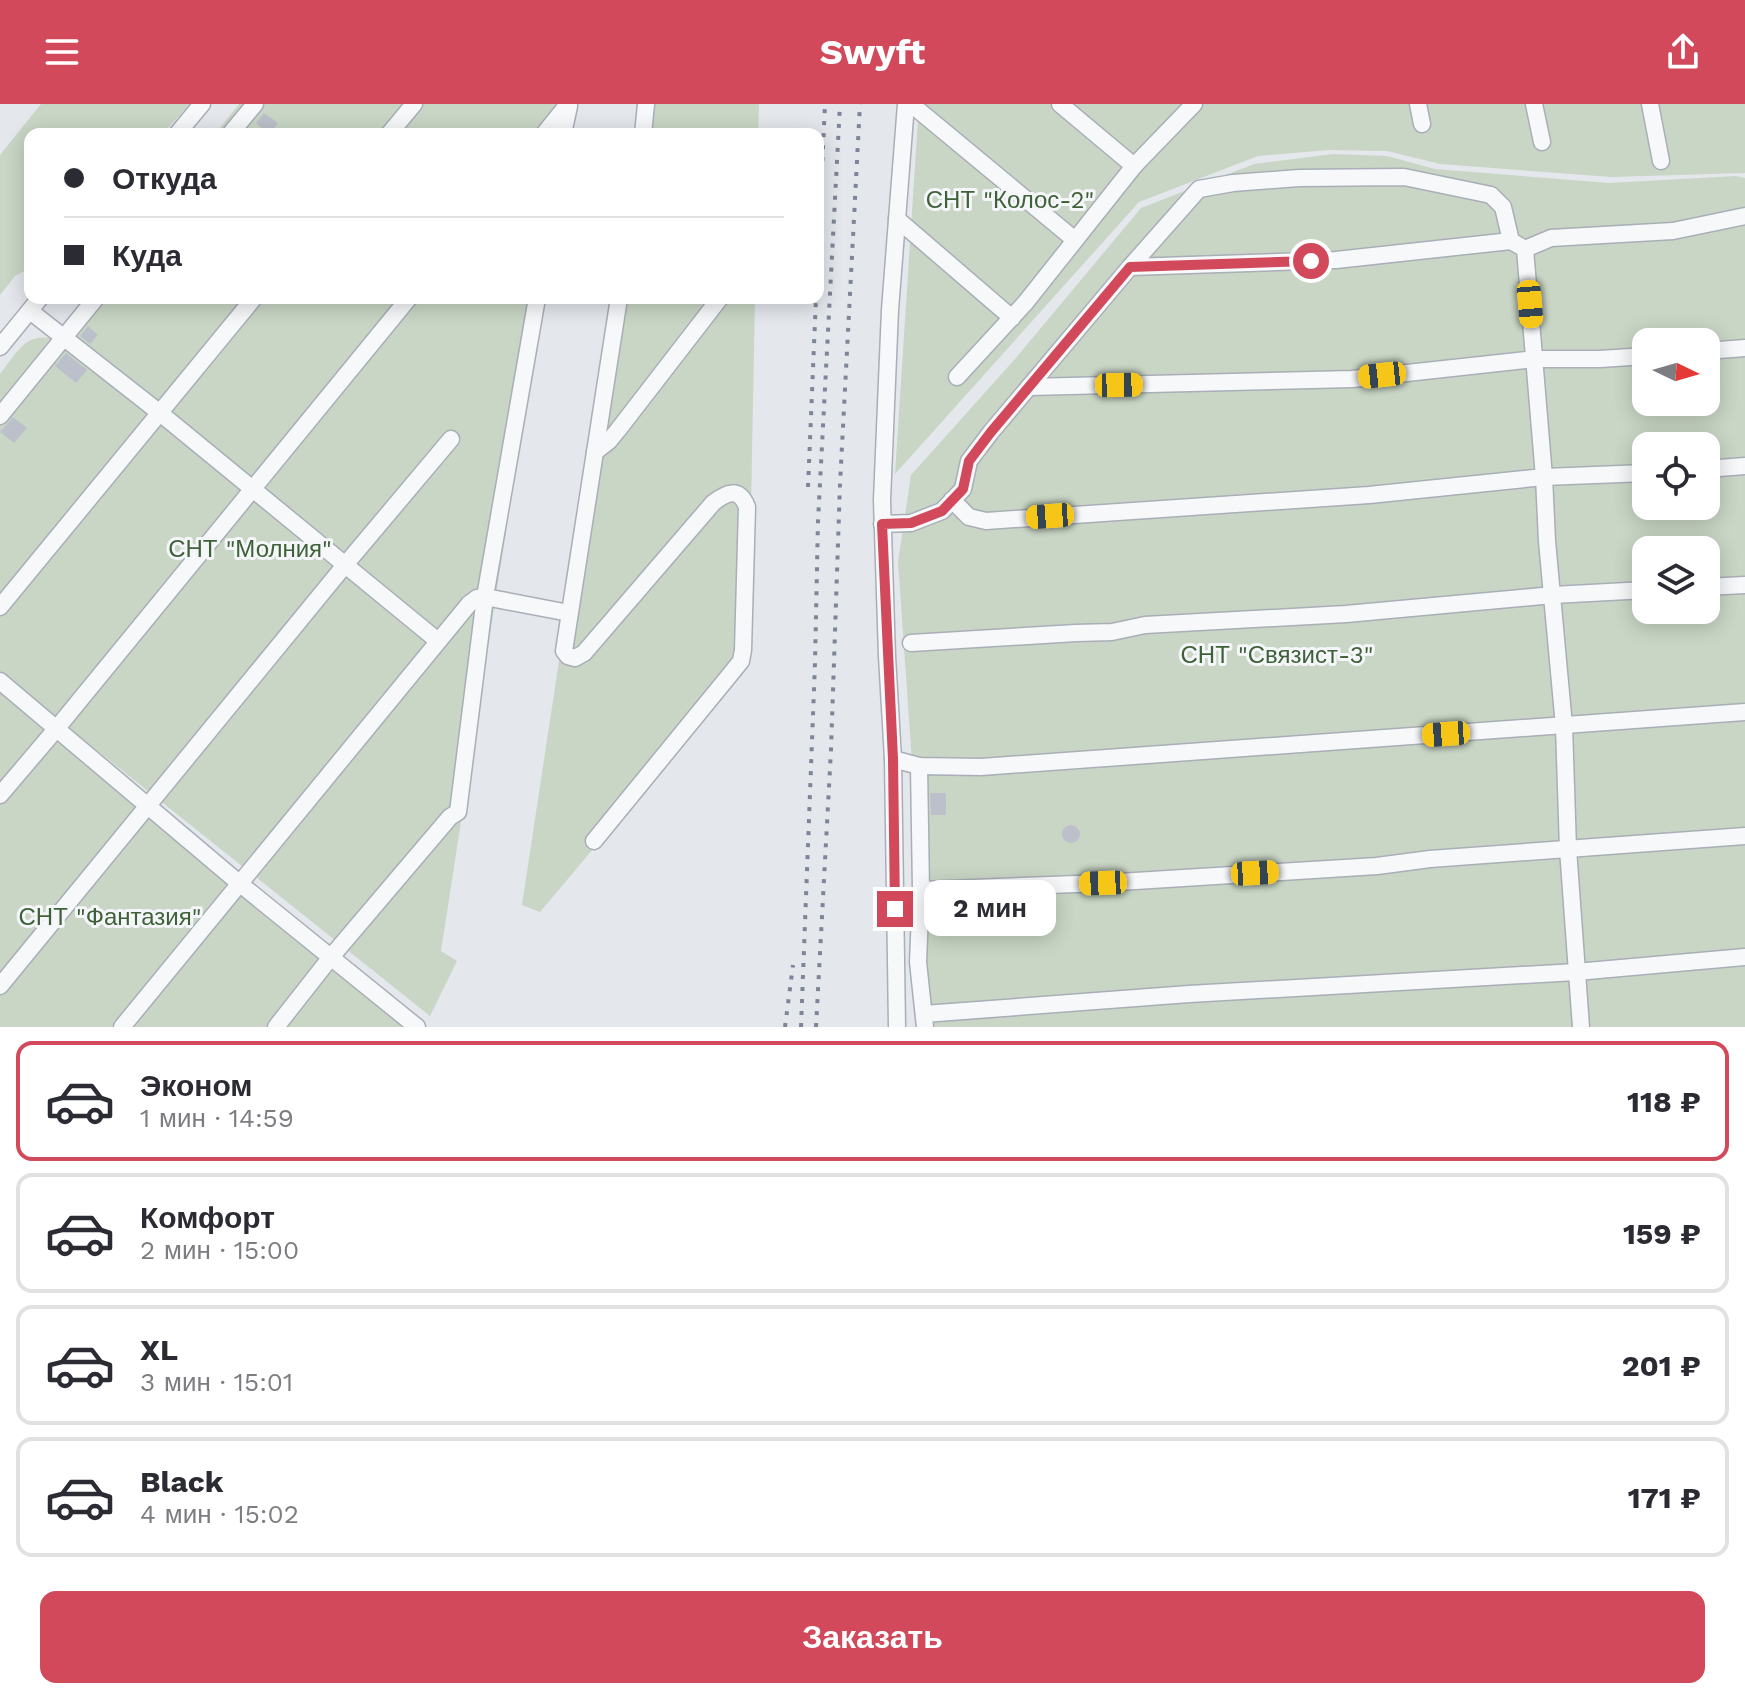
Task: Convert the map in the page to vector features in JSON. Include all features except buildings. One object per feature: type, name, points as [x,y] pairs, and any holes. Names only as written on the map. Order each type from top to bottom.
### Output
[{"type":"street","points":[[182,128],[202,104]]},
{"type":"street","points":[[235,128],[255,104]]},
{"type":"street","points":[[394,128],[414,104]]},
{"type":"street","points":[[549,128],[569,104]]},
{"type":"street","points":[[564,128],[569,104]]},
{"type":"street","points":[[644,128],[646,104]]},
{"type":"street","points":[[897,1027],[893,759],[882,500],[890,310],[908,104]]},
{"type":"street","points":[[908,104],[1075,240]]},
{"type":"street","points":[[1060,104],[1134,166]]},
{"type":"street","points":[[957,377],[1012,318],[1134,166],[1194,104]]},
{"type":"street","points":[[1418,104],[1422,124]]},
{"type":"street","points":[[1534,104],[1542,142]]},
{"type":"street","points":[[1650,104],[1661,161]]},
{"type":"street","points":[[882,524],[911,523],[942,511],[963,489],[969,461],[991,432],[1199,189],[1299,178],[1404,177],[1491,195],[1503,207],[1518,245],[1535,359],[1564,726],[1568,849],[1581,1027]]},
{"type":"street","points":[[1130,267],[1336,260],[1518,245],[1551,238],[1673,231],[1745,216]]},
{"type":"street","points":[[897,219],[1012,318]]},
{"type":"street","points":[[0,347],[35,304],[64,338],[438,641]]},
{"type":"street","points":[[0,416],[91,304]]},
{"type":"street","points":[[0,607],[249,304]]},
{"type":"street","points":[[0,795],[404,304]]},
{"type":"street","points":[[276,1027],[331,957],[450,817],[458,812],[485,597],[536,304]]},
{"type":"street","points":[[594,841],[741,661],[743,650],[747,507],[743,498],[735,493],[725,494],[713,503],[584,653],[575,658],[564,651],[618,304]]},
{"type":"street","points":[[595,452],[618,430],[715,304]]},
{"type":"street","points":[[1720,350],[1745,348]]},
{"type":"street","points":[[1029,387],[1352,379],[1535,359],[1632,357]]},
{"type":"street","points":[[0,986],[451,439]]},
{"type":"street","points":[[1720,468],[1745,466]]},
{"type":"street","points":[[952,500],[969,517],[986,521],[1369,495],[1544,477],[1632,474]]},
{"type":"street","points":[[1720,586],[1745,585]]},
{"type":"street","points":[[911,643],[1112,632],[1145,625],[1346,614],[1632,591]]},
{"type":"street","points":[[122,1027],[469,604],[485,597],[569,613]]},
{"type":"street","points":[[0,681],[239,883],[417,1027]]},
{"type":"street","points":[[893,759],[919,766],[981,767],[1745,712]]},
{"type":"street","points":[[919,766],[921,890],[918,962],[924,1020],[1189,994],[1576,972],[1745,957]]},
{"type":"street","points":[[921,890],[1103,883],[1377,866],[1430,859],[1745,836]]},
{"type":"green space","points":[[41,104],[190,104],[168,128],[24,128],[24,271],[15,276],[0,295],[0,155]]},
{"type":"green space","points":[[239,104],[572,104],[568,128],[220,128]]},
{"type":"green space","points":[[641,104],[759,104],[758,128],[639,128]]},
{"type":"green space","name":"СНТ \"Колос-2\"","points":[[919,104],[1745,104],[1745,173],[1611,177],[1440,164],[1387,151],[1328,150],[1258,156],[1139,202],[895,474]]},
{"type":"green space","name":"СНТ \"Связист-3\"","points":[[1333,154],[1387,156],[1435,169],[1609,183],[1745,178],[1745,1027],[927,1027],[921,890],[898,562],[911,475],[1015,359],[1141,208],[1254,164]]},
{"type":"green space","name":"СНТ \"Молния\"","points":[[81,304],[541,304],[441,951],[457,961],[430,1016],[0,673],[0,374],[28,342],[43,337],[52,339]]},
{"type":"green space","points":[[613,304],[755,304],[748,665],[540,912],[522,905]]},
{"type":"green space","name":"СНТ \"Фантазия\"","points":[[0,689],[423,1027],[0,1027]]},
{"type":"railway","points":[[824,128],[825,104]]},
{"type":"railway","points":[[801,1027],[818,521],[840,104]]},
{"type":"railway","points":[[816,1027],[860,104]]},
{"type":"railway","points":[[808,487],[816,304]]},
{"type":"railway","points":[[785,1027],[793,965]]},
{"type":"route","points":[[895,909],[893,759],[882,524],[911,523],[942,511],[963,489],[969,461],[991,432],[1130,267],[1311,261]]}]
